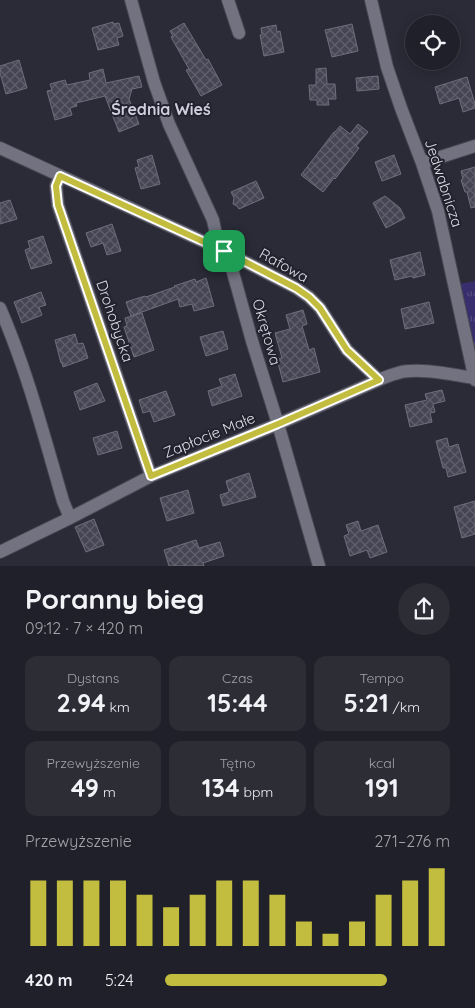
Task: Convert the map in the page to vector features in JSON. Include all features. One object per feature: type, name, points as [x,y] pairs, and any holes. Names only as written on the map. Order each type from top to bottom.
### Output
[{"type":"street","name":"Okrętowa","points":[[130,0],[154,82],[170,124],[213,220],[217,239],[232,269],[319,566]]},
{"type":"street","points":[[228,0],[239,33]]},
{"type":"street","name":"Jedwabnicza","points":[[371,0],[387,67],[438,211],[473,362],[475,379]]},
{"type":"street","points":[[422,163],[475,146]]},
{"type":"street","name":"Rafowa","points":[[0,148],[224,251],[296,288],[320,308],[347,350],[379,380]]},
{"type":"street","name":"Drohobycka","points":[[60,176],[56,186],[58,205],[151,476]]},
{"type":"street","points":[[0,308],[11,332],[23,367],[63,501],[70,518]]},
{"type":"street","points":[[379,380],[399,372],[410,371],[475,379]]},
{"type":"street","name":"Zapłocie Małe","points":[[0,552],[151,476],[379,380]]},
{"type":"green space","points":[[475,281],[475,349],[460,284]]},
{"type":"building","points":[[113,22],[113,24],[119,23],[123,36],[117,38],[119,45],[98,50],[92,28]]},
{"type":"building","points":[[184,23],[206,60],[208,59],[222,85],[201,96],[186,70],[189,69],[171,37],[173,36],[170,31]]},
{"type":"building","points":[[352,24],[358,51],[332,57],[325,30]]},
{"type":"building","points":[[276,25],[277,32],[280,31],[284,52],[264,56],[260,35],[262,35],[261,28]]},
{"type":"building","points":[[19,60],[27,88],[6,94],[0,66]]},
{"type":"building","points":[[326,68],[327,84],[335,84],[336,99],[328,99],[329,105],[317,105],[317,100],[310,100],[309,85],[316,85],[316,69]]},
{"type":"building","points":[[103,69],[106,83],[139,76],[142,87],[132,89],[129,99],[139,124],[119,132],[105,96],[76,103],[77,106],[70,108],[72,115],[55,120],[47,91],[52,90],[50,84],[65,80],[67,85],[90,80],[89,73]]},
{"type":"building","points":[[378,76],[379,89],[357,91],[356,78]]},
{"type":"building","points":[[467,77],[475,108],[463,112],[459,98],[440,104],[435,87]]},
{"type":"building","points":[[358,124],[368,132],[356,146],[359,148],[323,192],[301,175],[340,126],[350,134]]},
{"type":"building","points":[[152,155],[160,184],[141,189],[135,168],[139,167],[137,160]]},
{"type":"building","points":[[394,155],[401,174],[382,181],[375,162]]},
{"type":"building","points":[[475,167],[475,207],[471,208],[467,192],[465,192],[461,180],[463,179],[461,171]]},
{"type":"building","points":[[256,181],[264,198],[239,209],[233,204],[234,198],[231,192]]},
{"type":"building","points":[[385,196],[400,208],[405,218],[386,228],[373,203]]},
{"type":"building","points":[[10,200],[17,219],[0,224],[0,203]]},
{"type":"building","points":[[112,224],[121,251],[107,255],[103,243],[91,247],[86,233]]},
{"type":"building","points":[[43,236],[52,263],[31,269],[25,250],[30,248],[28,241]]},
{"type":"building","points":[[420,252],[425,275],[395,280],[390,260]]},
{"type":"building","points":[[206,278],[214,306],[194,311],[192,304],[180,307],[178,299],[131,316],[126,302],[146,297],[195,279],[196,282]]},
{"type":"building","points":[[41,292],[46,305],[39,307],[42,315],[22,323],[14,302]]},
{"type":"building","points":[[429,302],[434,323],[405,329],[401,309]]},
{"type":"building","points":[[303,310],[307,324],[302,326],[309,350],[314,348],[320,372],[283,382],[277,359],[282,358],[275,333],[290,329],[286,315]]},
{"type":"building","points":[[142,313],[154,350],[134,357],[124,327],[127,326],[125,318]]},
{"type":"building","points":[[223,331],[228,349],[206,356],[200,337]]},
{"type":"building","points":[[75,334],[78,344],[83,343],[88,358],[63,367],[55,340]]},
{"type":"building","points":[[235,374],[242,396],[212,406],[208,391],[222,386],[219,379]]},
{"type":"building","points":[[97,383],[105,401],[80,410],[74,392]]},
{"type":"building","points":[[442,390],[445,401],[433,404],[435,412],[430,413],[432,422],[410,427],[405,405],[427,400],[425,394]]},
{"type":"building","points":[[166,391],[175,415],[154,422],[150,411],[143,413],[139,400]]},
{"type":"building","points":[[117,431],[122,448],[98,455],[93,438]]},
{"type":"building","points":[[447,438],[449,447],[458,444],[466,472],[448,477],[446,468],[443,468],[436,441]]},
{"type":"building","points":[[249,473],[256,497],[223,506],[220,495],[229,492],[226,481]]},
{"type":"building","points":[[188,490],[194,513],[167,521],[160,498]]},
{"type":"building","points":[[475,501],[475,534],[462,538],[454,507]]},
{"type":"building","points":[[94,519],[104,545],[86,552],[75,527]]},
{"type":"building","points":[[358,521],[361,531],[378,525],[387,552],[370,558],[367,550],[350,556],[344,536],[349,534],[346,525]]},
{"type":"building","points":[[196,540],[199,548],[220,542],[224,556],[203,563],[204,566],[169,566],[164,550]]},
{"type":"district","name":"Średnia Wieś","points":[[161,109]]},
{"type":"route","points":[[60,176],[224,251],[296,288],[309,297],[320,308],[347,350],[379,380],[151,476],[58,205],[56,186],[60,176]]}]
